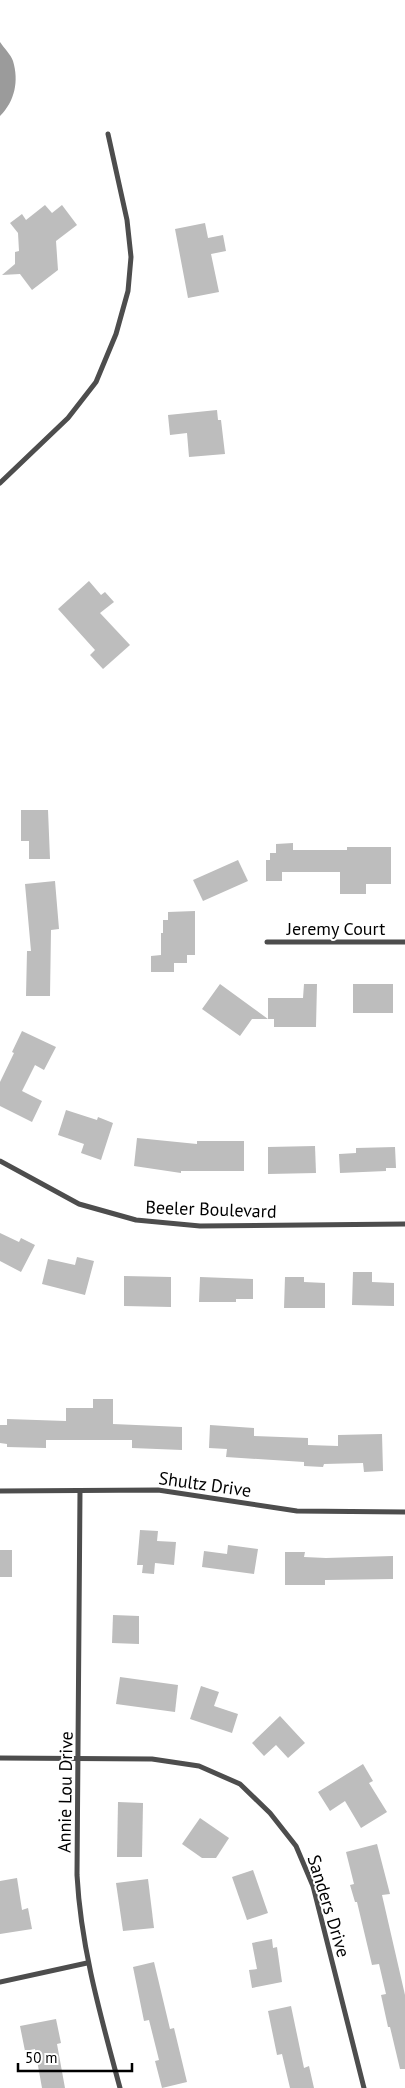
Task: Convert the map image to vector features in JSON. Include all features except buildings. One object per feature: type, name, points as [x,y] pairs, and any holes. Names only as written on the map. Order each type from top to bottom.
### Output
[{"type":"street","points":[[0,483],[68,418],[96,382],[116,334],[128,291],[131,257],[127,220],[108,134]]},
{"type":"street","name":"Jeremy Court","points":[[267,942],[405,942]]},
{"type":"street","name":"Beeler Boulevard","points":[[0,1161],[79,1204],[136,1220],[200,1226],[405,1224]]},
{"type":"street","name":"Annie Lou Drive","points":[[80,1490],[77,1876],[79,1908],[87,1963],[120,2088]]},
{"type":"street","name":"Shultz Drive","points":[[0,1491],[158,1490],[297,1511],[405,1512]]},
{"type":"street","name":"Sanders Drive","points":[[0,1758],[152,1759],[199,1766],[240,1784],[270,1812],[296,1846],[312,1886],[364,2088]]},
{"type":"street","points":[[0,1982],[87,1963]]},
{"type":"shaded area","points":[[0,42],[12,59],[16,76],[12,97],[0,116]]}]
